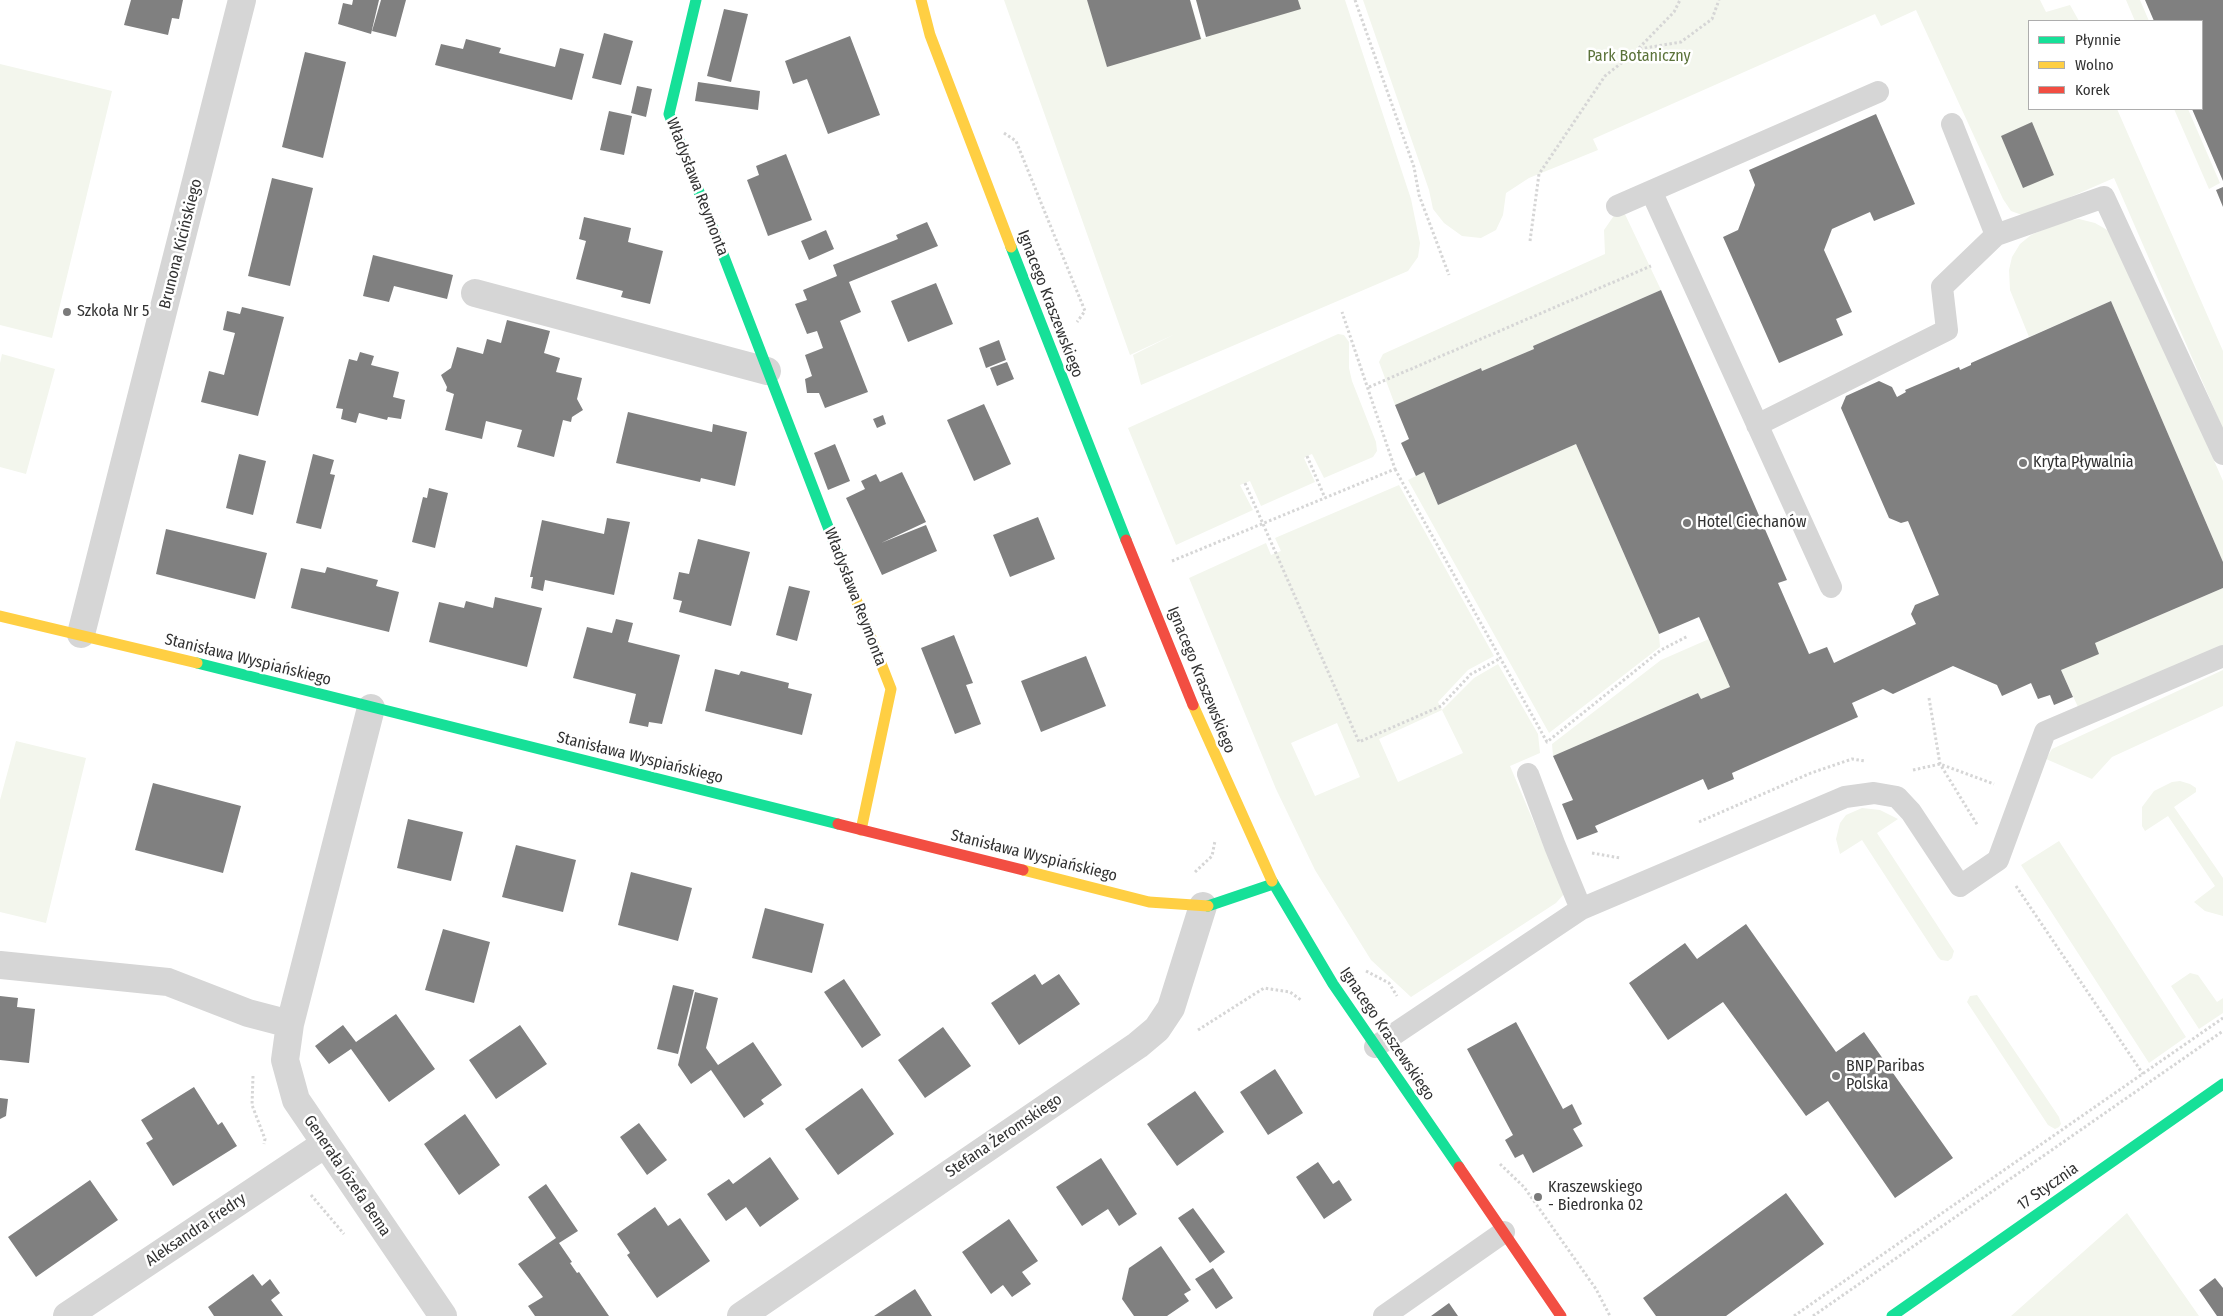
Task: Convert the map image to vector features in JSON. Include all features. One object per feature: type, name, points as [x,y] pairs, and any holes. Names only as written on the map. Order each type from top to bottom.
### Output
[{"type":"street","name":"Brunona Kicińskiego","points":[[81,634],[242,0]]},
{"type":"street","name":"Władysława Reymonta","points":[[696,0],[668,114],[891,689],[861,830]]},
{"type":"street","name":"Ignacego Kraszewskiego","points":[[921,0],[930,35],[1080,426],[1210,747],[1273,884],[1333,984],[1561,1316]]},
{"type":"street","points":[[476,293],[767,371]]},
{"type":"street","name":"Stanisława Wyspiańskiego","points":[[0,616],[81,634],[1149,902],[1203,906],[1273,884]]},
{"type":"street","name":"Generała Józefa Bema","points":[[371,708],[290,1024],[285,1060],[296,1100],[443,1316]]},
{"type":"street","name":"Stefana Żeromskiego","points":[[740,1316],[1138,1045],[1157,1029],[1171,1008],[1203,906]]},
{"type":"street","points":[[0,965],[168,982],[248,1013],[290,1024]]},
{"type":"street","name":"17 Stycznia","points":[[1892,1316],[2223,1084]]},
{"type":"street","name":"Aleksandra Fredry","points":[[67,1316],[325,1144]]},
{"type":"lane","points":[[1617,206],[1652,193],[1878,92]]},
{"type":"lane","points":[[1952,124],[1996,235]]},
{"type":"lane","points":[[1652,193],[1678,254],[1831,587]]},
{"type":"lane","points":[[1757,425],[1947,330],[1942,287],[1996,235],[2104,196],[2223,454]]},
{"type":"lane","points":[[1376,1047],[1581,909],[1845,797],[1874,793],[1897,797],[1911,812],[1960,886],[1998,860],[2045,732],[2223,656]]},
{"type":"lane","points":[[1528,774],[1581,909]]},
{"type":"lane","points":[[1384,1316],[1504,1232]]},
{"type":"path","points":[[1355,0],[1414,167],[1419,195],[1449,274]]},
{"type":"path","points":[[1530,240],[1540,174],[1605,76],[1639,49],[1674,12],[1680,0]]},
{"type":"path","points":[[1639,49],[1681,42],[1712,19],[1719,0]]},
{"type":"path","points":[[1369,387],[1678,254]]},
{"type":"path","points":[[1342,312],[1396,469],[1546,742],[1661,650],[1688,636]]},
{"type":"path","points":[[1307,456],[1325,498]]},
{"type":"path","points":[[1169,562],[1396,469]]},
{"type":"path","points":[[1245,483],[1359,742],[1441,706],[1471,674],[1501,658]]},
{"type":"path","points":[[1930,698],[1940,764],[1998,860],[2143,1074]]},
{"type":"path","points":[[1359,966],[1389,984],[1413,1021]]},
{"type":"path","points":[[1190,1035],[1264,988],[1290,992],[1306,1003]]},
{"type":"path","points":[[1794,1316],[2223,1018]]},
{"type":"path","points":[[1813,1316],[2223,1031]]},
{"type":"path","points":[[254,1068],[252,1105],[265,1139],[262,1153]]},
{"type":"path","points":[[1498,1162],[1524,1187],[1596,1289],[1610,1316]]},
{"type":"path","points":[[308,1191],[344,1235]]},
{"type":"green space","points":[[1004,0],[1190,0],[1202,39],[1208,37],[1197,0],[1345,0],[1411,199],[1420,243],[1418,257],[1408,271],[1141,385],[1133,355],[1175,334],[1130,355]]},
{"type":"green space","name":"Park Botaniczny","points":[[1363,0],[2040,0],[2046,12],[2070,5],[2078,20],[2028,20],[2028,110],[2117,110],[2223,351],[2223,429],[2114,178],[2036,212],[2022,215],[2011,211],[2003,199],[1916,10],[1881,26],[1875,14],[1593,139],[1598,150],[1529,178],[1506,193],[1503,215],[1496,230],[1481,238],[1462,236],[1444,223],[1433,209],[1429,190]]},
{"type":"green space","points":[[2126,0],[2140,0],[2149,20],[2135,20]]},
{"type":"green space","points":[[0,64],[112,91],[52,338],[0,325]]},
{"type":"green space","points":[[2174,110],[2188,110],[2220,183],[2209,189]]},
{"type":"green space","points":[[1623,210],[1661,290],[1533,346],[1534,349],[1482,371],[1481,368],[1395,405],[1379,362],[1383,354],[1605,254],[1604,230],[1613,217]]},
{"type":"green space","points":[[2079,219],[2095,223],[2109,231],[2128,264],[2223,481],[2223,562],[2111,301],[2029,337],[2010,290],[2009,270],[2012,257],[2020,244],[2031,235],[2063,221]]},
{"type":"green space","points":[[1338,334],[1344,335],[1349,342],[1349,368],[1352,381],[1376,442],[1377,451],[1373,457],[1324,478],[1312,454],[1307,456],[1304,458],[1315,482],[1261,506],[1250,481],[1240,485],[1253,510],[1176,545],[1128,428]]},
{"type":"green space","points":[[2,354],[55,369],[26,474],[0,467],[0,363]]},
{"type":"green space","points":[[1576,444],[1659,634],[1660,647],[1549,733],[1408,480],[1424,472],[1438,505]]},
{"type":"green space","points":[[1399,485],[1494,656],[1468,670],[1438,702],[1442,710],[1474,678],[1498,664],[1538,734],[1540,753],[1510,766],[1564,894],[1556,903],[1411,997],[1371,960],[1315,870],[1276,789],[1189,578],[1266,543],[1271,555],[1281,551],[1275,538]],"holes":[[[1442,710],[1463,753],[1398,782],[1379,739]],[[1337,723],[1360,777],[1315,796],[1291,743]]]},
{"type":"green space","points":[[2223,588],[2223,645],[2078,707],[2061,670],[2095,643]]},
{"type":"green space","points":[[1709,639],[1730,687],[1701,699],[1698,693],[1553,756],[1552,744],[1661,660]]},
{"type":"green space","points":[[2223,670],[2223,706],[2112,757],[2092,779],[2046,759],[2052,749]]},
{"type":"green space","points":[[16,741],[86,758],[46,923],[0,912],[0,800]]},
{"type":"green space","points":[[2180,781],[2196,788],[2196,792],[2174,807],[2223,878],[2223,916],[2205,911],[2194,902],[2215,886],[2168,816],[2145,831],[2142,826],[2142,807],[2154,791],[2172,782]]},
{"type":"green space","points":[[1862,808],[1880,810],[1898,819],[1877,833],[1954,951],[1952,958],[1948,961],[1941,960],[1938,957],[1862,840],[1840,854],[1836,839],[1840,823],[1846,815]]},
{"type":"green space","points":[[2059,841],[2186,1037],[2149,1063],[2021,865]]},
{"type":"green space","points":[[2190,973],[2198,975],[2217,1002],[2223,998],[2223,1013],[2199,1029],[2171,986]]},
{"type":"green space","points":[[1977,995],[2059,1117],[2061,1124],[2059,1127],[2055,1129],[2048,1125],[1967,1002],[1970,996]]},
{"type":"green space","points":[[2127,1213],[2199,1316],[2011,1316]]},
{"type":"building","points":[[131,0],[183,0],[179,19],[172,18],[168,35],[124,25]]},
{"type":"building","points":[[353,0],[379,0],[371,34],[338,24],[343,3],[352,5]]},
{"type":"building","points":[[381,0],[406,0],[396,37],[372,31]]},
{"type":"building","points":[[1087,0],[1190,0],[1201,39],[1107,67]]},
{"type":"building","points":[[1196,0],[1298,0],[1301,9],[1206,37]]},
{"type":"building","points":[[2145,0],[2223,0],[2223,181],[2192,110],[2203,110],[2203,20],[2154,20]]},
{"type":"building","points":[[724,9],[748,14],[731,82],[707,76]]},
{"type":"building","points":[[604,33],[633,41],[621,85],[592,78]]},
{"type":"building","points":[[850,36],[880,115],[828,134],[807,79],[793,84],[785,61]]},
{"type":"building","points":[[466,39],[501,48],[499,53],[555,67],[560,48],[584,54],[572,100],[435,65],[441,44],[463,49]]},
{"type":"building","points":[[305,52],[346,62],[323,158],[282,147]]},
{"type":"building","points":[[698,82],[760,91],[758,110],[695,101]]},
{"type":"building","points":[[637,86],[652,89],[646,117],[631,113]]},
{"type":"building","points":[[609,111],[632,116],[624,155],[600,150]]},
{"type":"building","points":[[1876,114],[1915,204],[1874,221],[1870,212],[1832,229],[1824,250],[1852,312],[1836,319],[1843,335],[1779,363],[1723,237],[1738,230],[1755,185],[1749,170]]},
{"type":"building","points":[[2032,122],[2054,175],[2023,188],[2001,136]]},
{"type":"building","points":[[786,154],[812,220],[768,236],[747,180],[759,175],[756,166]]},
{"type":"building","points":[[272,178],[313,188],[290,286],[248,276]]},
{"type":"building","points":[[2223,187],[2223,207],[2216,190]]},
{"type":"building","points":[[584,217],[631,228],[628,242],[663,251],[650,304],[621,297],[623,291],[576,279],[586,241],[579,239]]},
{"type":"building","points":[[927,222],[938,246],[849,282],[861,312],[840,321],[868,392],[825,408],[819,393],[807,393],[805,379],[812,376],[805,355],[823,348],[817,331],[807,334],[795,304],[807,300],[803,290],[837,276],[833,265],[898,239],[896,235]]},
{"type":"building","points":[[826,230],[834,249],[809,260],[801,241]]},
{"type":"building","points":[[373,255],[453,275],[447,299],[394,286],[389,302],[363,296]]},
{"type":"building","points":[[936,283],[953,324],[908,342],[891,301]]},
{"type":"building","points":[[1661,290],[1787,580],[1778,583],[1809,654],[1827,647],[1834,663],[1916,624],[1911,614],[1915,605],[1939,595],[1908,521],[1901,523],[1889,518],[1841,408],[1846,396],[1879,381],[1892,387],[1897,397],[1906,392],[1905,390],[1959,367],[1960,370],[1971,365],[1971,363],[2111,301],[2223,562],[2223,588],[2095,643],[2099,654],[2061,670],[2073,697],[2054,705],[2050,695],[2038,699],[2031,683],[2002,696],[1997,685],[1953,666],[1893,694],[1883,689],[1852,703],[1858,717],[1732,773],[1734,779],[1708,790],[1703,779],[1595,826],[1598,832],[1577,840],[1562,804],[1573,800],[1553,756],[1698,693],[1701,699],[1730,687],[1699,617],[1659,634],[1576,444],[1438,505],[1424,472],[1416,476],[1401,443],[1409,439],[1395,405],[1481,368],[1482,371],[1534,349],[1533,346]]},
{"type":"building","points":[[242,307],[284,317],[258,416],[201,402],[209,371],[224,375],[235,333],[223,330],[227,311],[240,314]]},
{"type":"building","points":[[507,320],[550,331],[544,353],[560,358],[556,372],[582,378],[577,399],[583,410],[572,417],[571,422],[563,420],[554,457],[517,447],[522,430],[486,421],[482,439],[445,430],[454,394],[446,391],[447,387],[441,375],[451,368],[457,347],[483,354],[487,339],[501,343]]},
{"type":"building","points":[[999,340],[1006,360],[986,368],[979,348]]},
{"type":"building","points":[[360,352],[374,356],[371,365],[399,372],[393,397],[405,400],[401,419],[388,417],[387,420],[359,413],[356,423],[341,419],[343,409],[336,408],[349,359],[357,361]]},
{"type":"building","points":[[1007,362],[1014,379],[997,386],[990,368]]},
{"type":"building","points":[[984,404],[1011,464],[974,481],[947,420]]},
{"type":"building","points":[[628,412],[712,432],[713,424],[747,432],[735,486],[701,478],[700,482],[616,463]]},
{"type":"building","points":[[883,415],[886,424],[877,428],[873,419]]},
{"type":"building","points":[[835,444],[850,481],[828,490],[814,453]]},
{"type":"building","points":[[239,454],[266,461],[253,515],[226,508]]},
{"type":"building","points":[[313,454],[334,460],[330,474],[335,475],[321,529],[296,523]]},
{"type":"building","points":[[902,472],[926,522],[881,543],[926,525],[937,551],[882,575],[846,498],[865,489],[861,481],[876,474],[880,482]]},
{"type":"building","points":[[429,488],[448,493],[435,548],[412,542],[423,497],[427,498]]},
{"type":"building","points":[[1038,517],[1055,559],[1010,577],[993,535]]},
{"type":"building","points":[[607,518],[630,522],[614,595],[545,580],[543,591],[531,588],[533,577],[530,577],[542,520],[604,534]]},
{"type":"building","points":[[166,529],[267,553],[255,599],[156,574]]},
{"type":"building","points":[[698,539],[750,552],[731,626],[679,612],[682,601],[673,599],[679,572],[689,574]]},
{"type":"building","points":[[327,567],[378,580],[376,586],[399,592],[389,632],[291,608],[301,568],[325,573]]},
{"type":"building","points":[[789,586],[810,591],[797,641],[776,635]]},
{"type":"building","points":[[495,597],[542,608],[527,667],[429,642],[439,602],[464,608],[466,601],[493,608]]},
{"type":"building","points":[[616,619],[633,623],[628,642],[680,655],[662,724],[649,722],[648,727],[629,723],[636,694],[573,678],[587,627],[612,633]]},
{"type":"building","points":[[954,635],[973,683],[966,685],[981,724],[955,734],[921,648]]},
{"type":"building","points":[[1086,656],[1106,706],[1041,732],[1021,681]]},
{"type":"building","points":[[715,669],[739,675],[741,671],[789,683],[788,688],[812,694],[802,735],[705,711]]},
{"type":"building","points":[[153,783],[241,806],[223,873],[135,850]]},
{"type":"building","points":[[408,819],[463,832],[451,881],[397,868]]},
{"type":"building","points":[[516,845],[576,860],[563,912],[502,897]]},
{"type":"building","points":[[631,872],[692,888],[678,941],[618,925]]},
{"type":"building","points":[[765,908],[824,924],[812,973],[752,958]]},
{"type":"building","name":"BNP Paribas Polska","points":[[1746,924],[1836,1052],[1864,1032],[1953,1158],[1895,1198],[1828,1101],[1806,1116],[1723,1002],[1668,1040],[1629,983],[1685,943],[1697,959]]},
{"type":"building","points":[[443,929],[490,942],[474,1003],[425,990]]},
{"type":"building","points":[[1035,974],[1042,985],[1059,974],[1080,1004],[1019,1045],[991,1003]]},
{"type":"building","points":[[844,979],[881,1035],[862,1048],[824,992]]},
{"type":"building","points":[[673,985],[694,990],[678,1054],[657,1049]]},
{"type":"building","points":[[695,992],[718,998],[706,1048],[718,1065],[753,1042],[782,1085],[761,1100],[764,1104],[744,1118],[711,1070],[691,1084],[678,1065]]},
{"type":"building","points":[[0,996],[18,998],[17,1007],[35,1009],[29,1063],[0,1060]]},
{"type":"building","points":[[396,1014],[435,1069],[389,1102],[351,1049],[329,1064],[315,1046],[343,1025],[356,1042]]},
{"type":"building","points":[[1516,1022],[1563,1109],[1572,1104],[1582,1124],[1573,1129],[1583,1146],[1533,1173],[1523,1154],[1515,1158],[1505,1140],[1513,1135],[1467,1049]]},
{"type":"building","points":[[520,1025],[547,1064],[496,1099],[469,1060]]},
{"type":"building","points":[[943,1027],[971,1066],[925,1098],[898,1060]]},
{"type":"building","points":[[1275,1069],[1303,1113],[1268,1135],[1240,1092]]},
{"type":"building","points":[[194,1087],[218,1125],[222,1122],[237,1146],[173,1186],[146,1143],[153,1139],[141,1120]]},
{"type":"building","points":[[862,1088],[894,1134],[838,1175],[805,1129]]},
{"type":"building","points":[[1195,1091],[1224,1132],[1177,1166],[1147,1124]]},
{"type":"building","points":[[0,1098],[8,1099],[6,1116],[0,1119]]},
{"type":"building","points":[[465,1114],[500,1165],[459,1195],[424,1144]]},
{"type":"building","points":[[639,1123],[667,1160],[647,1175],[620,1137]]},
{"type":"building","points":[[770,1157],[799,1199],[760,1227],[746,1207],[726,1221],[707,1194],[729,1179],[733,1184]]},
{"type":"building","points":[[1101,1158],[1137,1214],[1119,1226],[1108,1209],[1082,1226],[1056,1187]]},
{"type":"building","points":[[1318,1162],[1333,1184],[1339,1180],[1352,1200],[1324,1219],[1296,1177]]},
{"type":"building","points":[[90,1180],[118,1220],[36,1277],[8,1237]]},
{"type":"building","points":[[546,1184],[578,1231],[559,1243],[572,1262],[570,1263],[577,1273],[579,1272],[609,1316],[535,1316],[528,1306],[543,1297],[518,1264],[556,1238],[528,1197]]},
{"type":"building","points":[[1786,1193],[1824,1244],[1726,1316],[1656,1316],[1643,1298]]},
{"type":"building","points":[[655,1207],[668,1226],[680,1218],[710,1261],[657,1298],[627,1255],[630,1253],[617,1234]]},
{"type":"building","points":[[1193,1208],[1225,1252],[1210,1263],[1178,1218]]},
{"type":"building","points":[[1009,1219],[1038,1261],[1022,1272],[1031,1284],[1012,1297],[1003,1285],[991,1294],[962,1252]]},
{"type":"building","points":[[1161,1246],[1191,1290],[1184,1294],[1189,1301],[1167,1316],[1134,1316],[1122,1299],[1129,1268]]},
{"type":"building","points":[[1213,1268],[1233,1298],[1216,1309],[1195,1279]]},
{"type":"building","points":[[253,1274],[262,1286],[270,1279],[280,1293],[271,1300],[283,1316],[214,1316],[208,1307]]},
{"type":"building","points":[[2215,1278],[2223,1288],[2223,1316],[2217,1316],[2199,1290]]},
{"type":"building","points":[[915,1289],[932,1316],[874,1316]]},
{"type":"building","points":[[1449,1303],[1458,1316],[1431,1316]]},
{"type":"traffic: fast","points":[[696,0],[669,114],[850,584]]},
{"type":"traffic: fast","points":[[1011,247],[1126,540]]},
{"type":"traffic: fast","points":[[197,663],[838,824]]},
{"type":"traffic: fast","points":[[1272,881],[1333,984],[1459,1167]]},
{"type":"traffic: fast","points":[[1208,906],[1273,884]]},
{"type":"traffic: fast","points":[[1892,1316],[2223,1084]]},
{"type":"traffic: slow","points":[[921,0],[930,35],[1011,247]]},
{"type":"traffic: slow","points":[[850,584],[891,689],[861,830]]},
{"type":"traffic: slow","points":[[0,616],[197,663]]},
{"type":"traffic: slow","points":[[1193,705],[1272,881]]},
{"type":"traffic: slow","points":[[1023,870],[1149,902],[1208,906]]},
{"type":"traffic: jam","points":[[1126,540],[1193,705]]},
{"type":"traffic: jam","points":[[838,824],[1023,870]]},
{"type":"traffic: jam","points":[[1459,1167],[1561,1316]]},
{"type":"place","name":"Szkoła Nr 5","points":[[67,312]]},
{"type":"place","name":"Kryta Pływalnia","points":[[2023,463]]},
{"type":"place","name":"Hotel Ciechanów","points":[[1687,523]]},
{"type":"place","name":"BNP Paribas Polska","points":[[1836,1076]]},
{"type":"place","name":"Kraszewskiego - Biedronka 02","points":[[1538,1197]]}]
